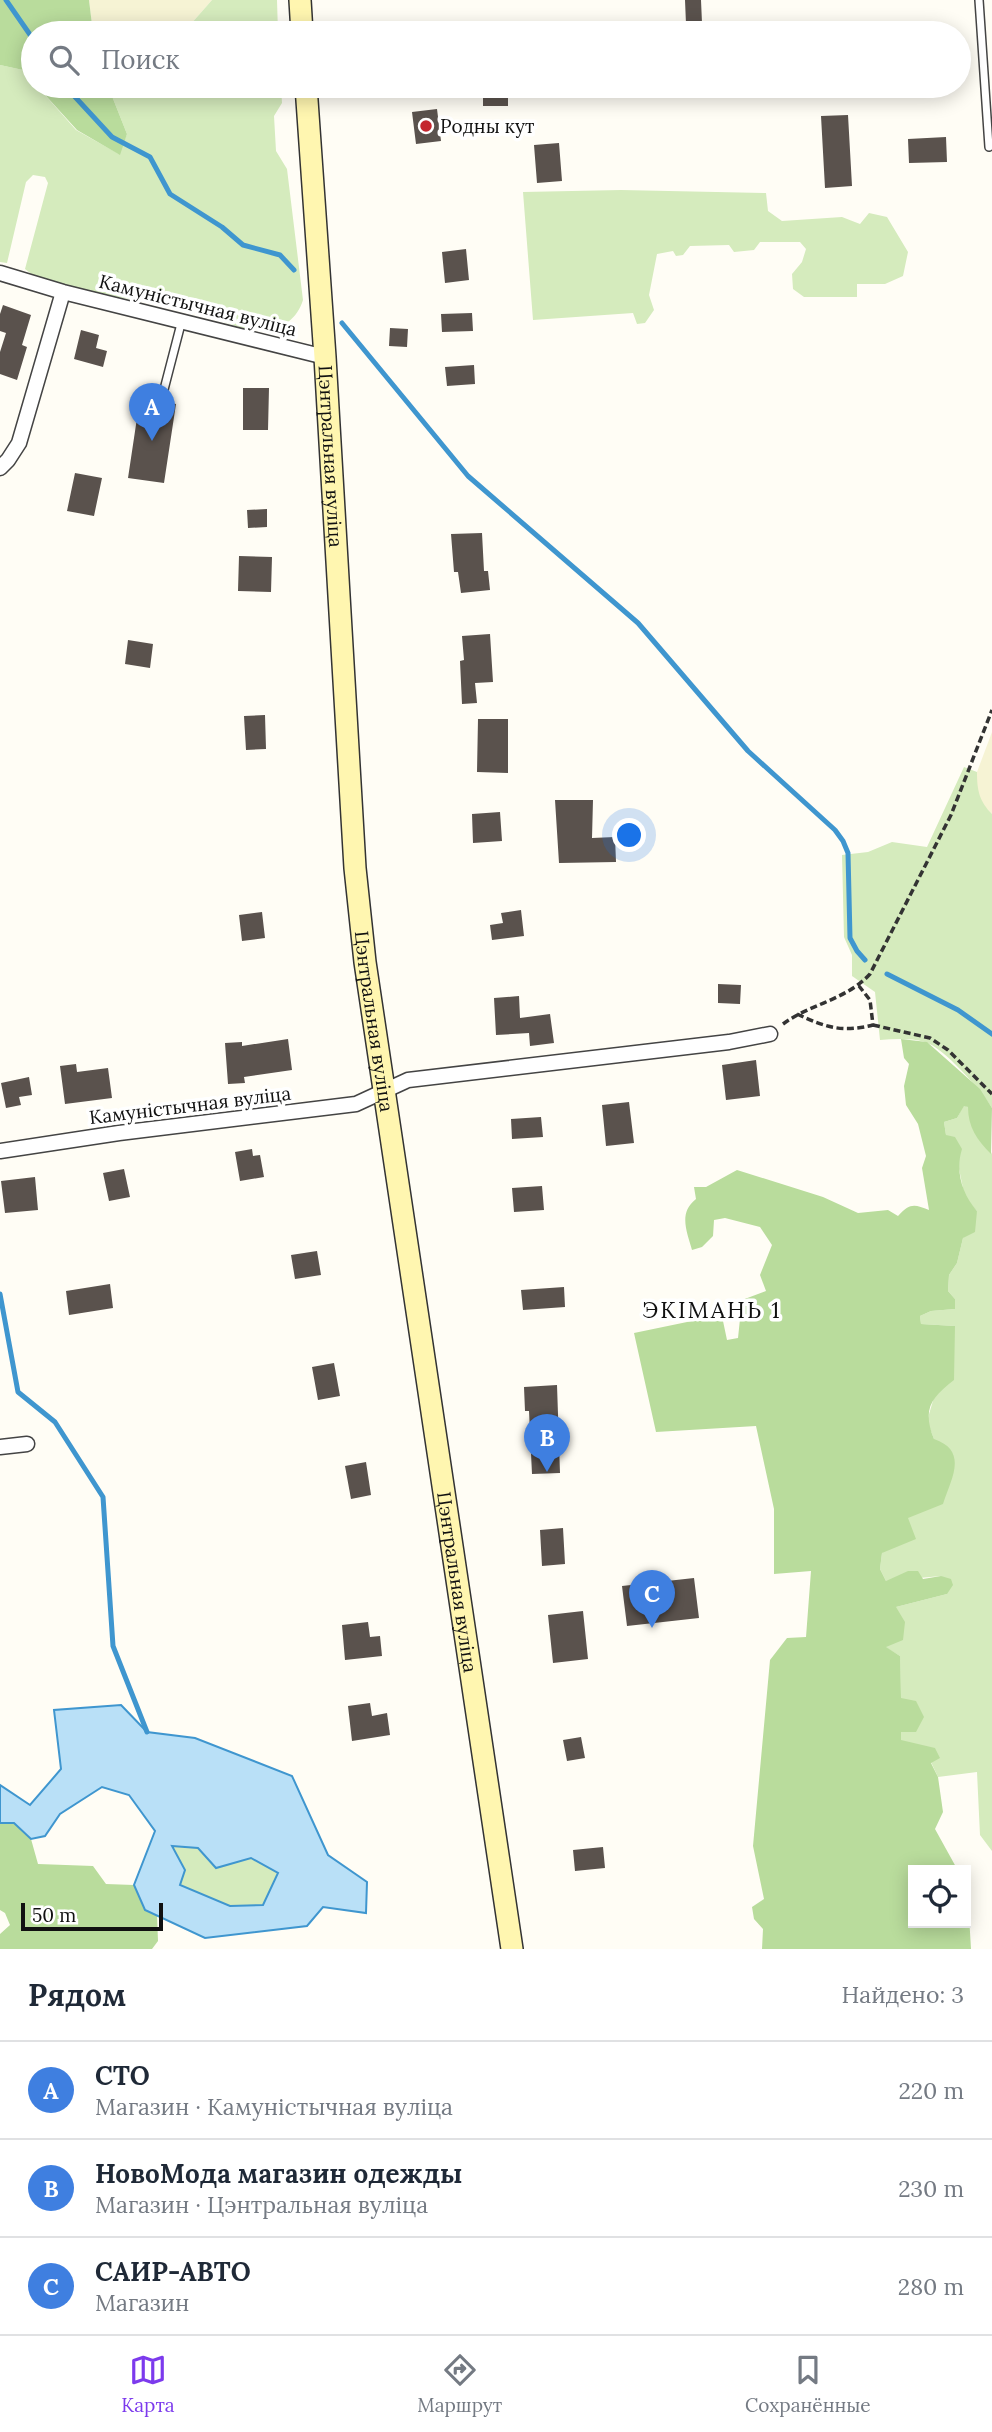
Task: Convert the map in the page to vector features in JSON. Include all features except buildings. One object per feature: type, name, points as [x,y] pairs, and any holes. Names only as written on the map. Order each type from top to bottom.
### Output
[{"type":"main road","points":[[300,0],[301,21]]},
{"type":"main road","name":"Цэнтральная вуліца","points":[[307,98],[355,868],[365,962],[512,1949]]},
{"type":"street","name":"Камуністычная вуліца","points":[[0,273],[63,292],[325,356]]},
{"type":"street","points":[[0,468],[19,443],[63,292]]},
{"type":"street","name":"Камуністычная вуліца","points":[[0,1151],[119,1133],[356,1104],[408,1080],[729,1042],[770,1034]]},
{"type":"street","points":[[0,1447],[27,1444]]},
{"type":"lane","points":[[979,0],[989,147]]},
{"type":"lane","points":[[161,401],[182,319]]},
{"type":"path","points":[[770,1034],[797,1014],[859,986],[870,974],[951,815],[992,709]]},
{"type":"path","points":[[859,986],[870,1000],[873,1025]]},
{"type":"path","points":[[797,1014],[828,1028],[873,1025],[930,1038],[948,1050],[992,1094]]},
{"type":"shaded area","points":[[89,0],[212,0],[194,21],[92,21]]},
{"type":"shaded area","points":[[992,732],[992,814],[983,805],[977,791],[977,772]]},
{"type":"green space","points":[[0,0],[89,0],[92,21],[21,21],[21,70],[0,65]]},
{"type":"green space","points":[[212,0],[277,0],[278,21],[194,21]]},
{"type":"green space","points":[[0,65],[21,70],[21,98],[48,98],[76,130],[119,154],[127,134],[113,98],[282,98],[282,103],[274,116],[276,151],[287,169],[303,300],[297,313],[288,322],[277,328],[252,330],[181,307],[117,297],[34,276],[25,269],[48,183],[45,177],[33,175],[26,182],[7,263],[0,262]]},
{"type":"green space","points":[[48,98],[113,98],[127,134],[120,155],[77,130]]},
{"type":"green space","points":[[621,190],[766,193],[768,211],[782,221],[842,217],[860,224],[869,213],[887,217],[908,252],[903,276],[885,284],[857,284],[857,297],[804,297],[793,289],[792,274],[802,262],[806,249],[800,242],[760,242],[754,250],[734,252],[729,245],[690,246],[683,255],[676,256],[673,251],[657,254],[649,295],[654,310],[645,323],[637,324],[633,313],[533,320],[523,192]]},
{"type":"green space","points":[[964,767],[977,772],[980,795],[992,814],[992,1108],[962,1070],[933,1046],[914,1040],[880,1040],[875,992],[852,976],[852,955],[844,937],[842,855],[868,852],[892,842],[927,847]]},
{"type":"green space","points":[[901,1039],[927,1042],[980,1089],[992,1108],[991,1154],[974,1133],[968,1107],[964,1106],[957,1118],[944,1122],[946,1135],[955,1137],[962,1149],[959,1166],[961,1182],[977,1211],[975,1232],[963,1238],[957,1263],[949,1275],[948,1291],[955,1299],[955,1309],[931,1311],[920,1316],[921,1324],[955,1326],[954,1380],[934,1399],[929,1412],[930,1429],[934,1439],[945,1444],[954,1458],[953,1476],[943,1504],[908,1518],[916,1539],[882,1553],[880,1569],[886,1581],[908,1571],[918,1571],[923,1579],[941,1576],[951,1579],[953,1585],[947,1594],[896,1607],[905,1622],[903,1640],[886,1647],[900,1656],[901,1698],[916,1701],[924,1717],[916,1732],[901,1732],[901,1740],[935,1748],[940,1758],[931,1763],[938,1777],[943,1812],[935,1829],[955,1865],[908,1865],[908,1928],[970,1928],[971,1949],[762,1949],[763,1929],[754,1919],[752,1907],[764,1899],[753,1846],[770,1660],[787,1638],[806,1637],[811,1571],[774,1574],[774,1509],[756,1426],[656,1432],[634,1333],[716,1316],[723,1321],[727,1340],[738,1338],[742,1300],[766,1291],[760,1275],[772,1245],[760,1227],[725,1218],[714,1220],[713,1236],[702,1247],[692,1250],[685,1223],[687,1210],[696,1199],[694,1187],[706,1187],[737,1170],[823,1197],[858,1213],[888,1210],[898,1216],[912,1206],[929,1210],[922,1168],[926,1156],[918,1124],[906,1105],[904,1086],[909,1064],[904,1058]]},
{"type":"green space","points":[[964,1105],[968,1107],[992,1154],[992,1851],[980,1835],[977,1772],[938,1777],[931,1762],[901,1741],[900,1656],[885,1647],[896,1607],[947,1594],[941,1576],[886,1581],[880,1569],[882,1553],[907,1518],[934,1439],[927,1421],[955,1326],[921,1324],[920,1316],[931,1311],[955,1309],[955,1299],[948,1291],[949,1275],[957,1263],[963,1238],[977,1211],[965,1198],[958,1164],[946,1135],[944,1122],[957,1118]]},
{"type":"green space","points":[[0,1823],[14,1823],[31,1839],[38,1864],[93,1866],[106,1884],[134,1885],[145,1910],[157,1915],[158,1941],[152,1949],[0,1949],[0,1934],[10,1925],[5,1913],[0,1910]]},
{"type":"green space","points":[[172,1846],[198,1848],[216,1868],[251,1858],[278,1872],[263,1905],[230,1906],[180,1885]]},
{"type":"water","points":[[121,1705],[147,1732],[195,1738],[292,1776],[328,1855],[367,1882],[366,1913],[323,1907],[307,1926],[205,1938],[145,1910],[134,1885],[155,1831],[129,1795],[102,1787],[60,1814],[45,1836],[31,1839],[14,1823],[0,1823],[0,1785],[30,1805],[61,1769],[54,1710]],"holes":[[[172,1846],[198,1848],[216,1868],[251,1858],[278,1873],[263,1905],[230,1906],[180,1885],[185,1870]]]},
{"type":"waterway","points":[[6,0],[21,22]]},
{"type":"waterway","points":[[76,98],[112,137],[150,157],[170,194],[222,227],[243,245],[280,255],[294,270]]},
{"type":"waterway","points":[[342,323],[468,476],[638,623],[748,751],[835,830],[848,853],[850,938],[865,960]]},
{"type":"waterway","points":[[887,974],[958,1010],[992,1034]]},
{"type":"waterway","points":[[0,1294],[18,1392],[55,1422],[103,1497],[113,1646],[147,1732]]},
{"type":"place","name":"Родны кут","points":[[426,126]]},
{"type":"place","name":"СТО","points":[[152,441]]},
{"type":"place","name":"НовоМода магазин одежды","points":[[547,1472]]},
{"type":"place","name":"САИР-АВТО","points":[[652,1628]]},
{"type":"district","name":"ЭКІМАНЬ 1","points":[[712,1310]]}]
